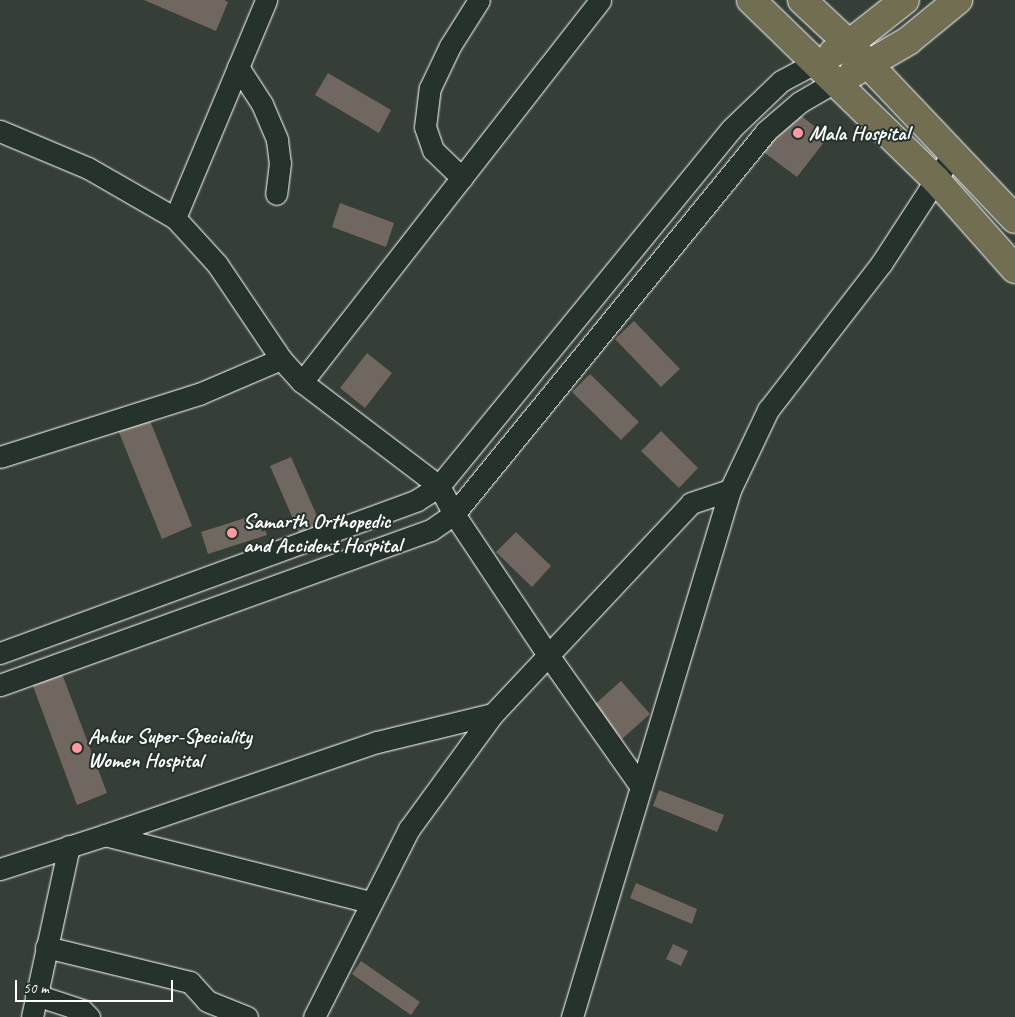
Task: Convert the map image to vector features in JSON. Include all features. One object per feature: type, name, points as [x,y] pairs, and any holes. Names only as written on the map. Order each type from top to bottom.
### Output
[{"type":"main road","points":[[751,0],[936,180],[1015,269]]},
{"type":"main road","points":[[802,0],[850,44],[1015,219]]},
{"type":"main road","points":[[816,62],[850,44],[905,0]]},
{"type":"main road","points":[[836,81],[869,65],[908,41],[958,0]]},
{"type":"street","points":[[175,218],[266,0]]},
{"type":"street","points":[[462,178],[433,150],[425,127],[430,88],[450,46],[480,0]]},
{"type":"street","points":[[302,382],[600,0]]},
{"type":"street","points":[[0,653],[417,500],[439,486],[732,129],[781,81],[816,62]]},
{"type":"street","points":[[238,67],[262,104],[277,140],[280,163],[276,194]]},
{"type":"street","points":[[0,685],[431,530],[454,514],[765,132],[800,102],[836,81]]},
{"type":"street","points":[[0,131],[88,168],[175,218],[217,264],[281,359],[302,382],[439,486],[454,514],[548,655],[641,787]]},
{"type":"street","points":[[572,1017],[730,490],[768,410],[881,264],[953,152]]},
{"type":"street","points":[[0,457],[200,394],[281,359]]},
{"type":"street","points":[[314,1017],[370,902],[409,830],[494,714],[691,503],[730,490]]},
{"type":"street","points":[[0,869],[377,742],[494,714]]},
{"type":"street","points":[[105,835],[370,902]]},
{"type":"street","points":[[32,1017],[46,947],[70,846]]},
{"type":"street","points":[[46,947],[190,982],[201,1007],[248,1017]]},
{"type":"street","points":[[36,995],[82,1010],[89,1017]]},
{"type":"building","points":[[144,0],[224,0],[228,2],[216,31]]},
{"type":"building","points":[[328,73],[391,110],[379,133],[315,95]]},
{"type":"building","points":[[794,110],[828,137],[797,177],[762,151]]},
{"type":"building","points":[[340,203],[394,223],[386,247],[332,227]]},
{"type":"building","points":[[634,321],[680,369],[661,387],[615,339]]},
{"type":"building","points":[[367,353],[392,373],[365,408],[340,388]]},
{"type":"building","points":[[590,374],[639,422],[621,440],[572,392]]},
{"type":"building","points":[[147,413],[192,526],[162,539],[116,425]]},
{"type":"building","points":[[661,431],[698,468],[679,488],[641,451]]},
{"type":"building","points":[[291,457],[321,525],[300,535],[270,466]]},
{"type":"building","points":[[245,518],[246,522],[258,518],[262,532],[265,530],[267,535],[208,554],[201,532]]},
{"type":"building","points":[[516,532],[551,566],[532,587],[496,552]]},
{"type":"building","points":[[59,666],[107,793],[77,805],[30,678]]},
{"type":"building","points":[[621,681],[650,714],[622,739],[593,706]]},
{"type":"building","points":[[659,790],[724,815],[717,832],[653,806]]},
{"type":"building","points":[[636,883],[697,909],[692,924],[630,898]]},
{"type":"building","points":[[673,944],[688,951],[681,966],[666,959]]},
{"type":"building","points":[[361,961],[420,1002],[411,1015],[352,974]]},
{"type":"place","name":"Mala Hospital","points":[[798,133]]},
{"type":"place","name":"Samarth Orthopedic and Accident Hospital","points":[[232,533]]},
{"type":"place","name":"Ankur Super-Speciality Women Hospital","points":[[77,748]]}]
